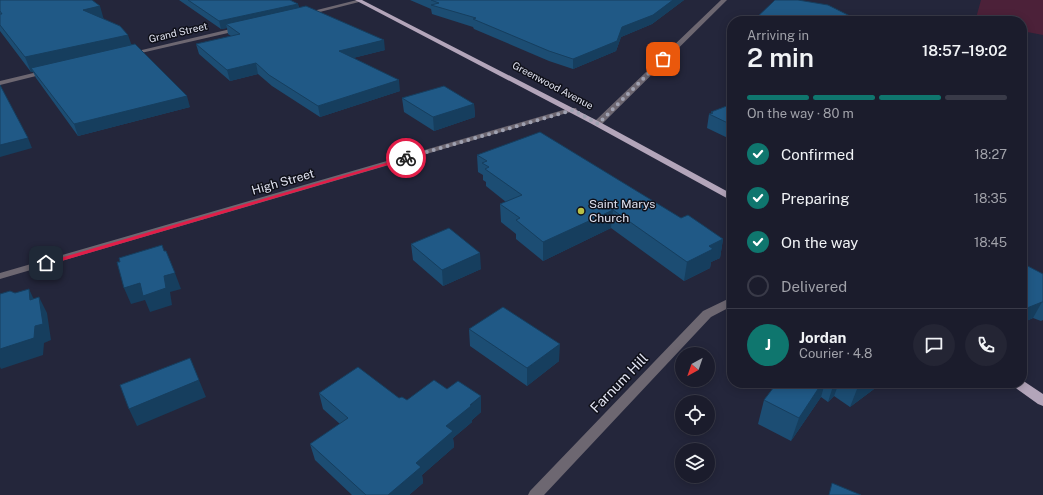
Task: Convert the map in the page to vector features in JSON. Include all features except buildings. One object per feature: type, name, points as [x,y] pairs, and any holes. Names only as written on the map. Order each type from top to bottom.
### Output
[{"type":"main road","name":"Greenwood Avenue","points":[[359,0],[573,110],[678,166],[727,195]]},
{"type":"main road","points":[[1024,388],[1043,401]]},
{"type":"street","points":[[299,15],[359,0]]},
{"type":"street","points":[[598,124],[724,0]]},
{"type":"street","name":"Grand Street","points":[[123,55],[245,27]]},
{"type":"street","points":[[0,83],[54,71]]},
{"type":"street","name":"High Street","points":[[0,276],[573,110]]},
{"type":"street","name":"Farnum Hill","points":[[535,495],[706,314],[727,304]]},
{"type":"shaded area","points":[[981,0],[1043,0],[1043,35],[1027,32],[1027,16],[977,16]]},
{"type":"way so far","points":[[406,158],[573,110],[598,124],[663,59]]},
{"type":"place","name":"Saint Marys Church","points":[[581,211]]},
{"type":"route","points":[[46,263],[406,158]]}]
